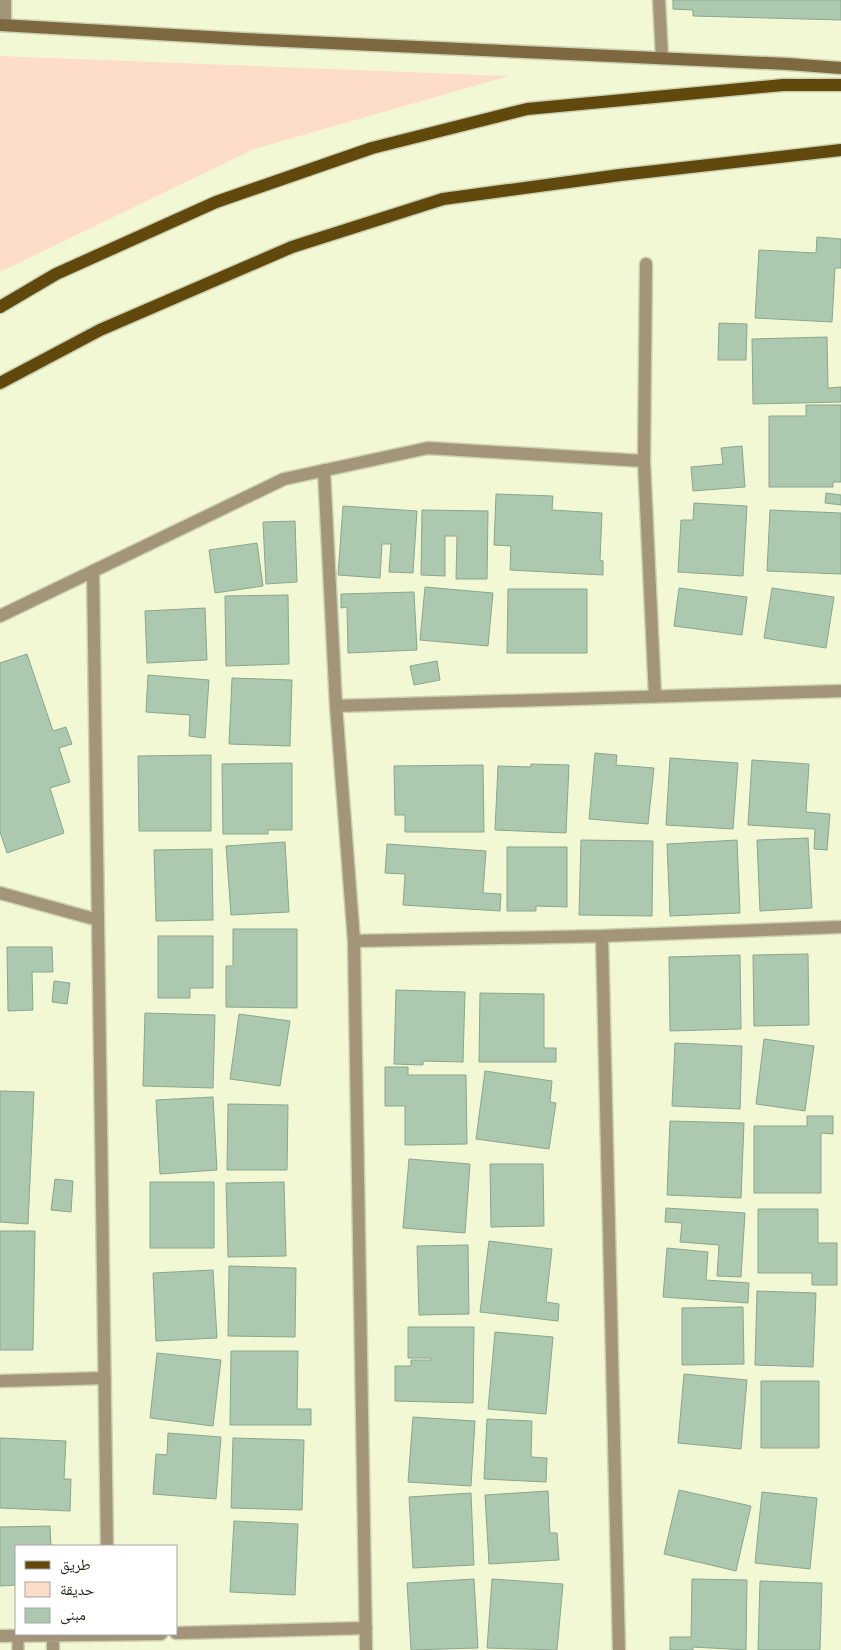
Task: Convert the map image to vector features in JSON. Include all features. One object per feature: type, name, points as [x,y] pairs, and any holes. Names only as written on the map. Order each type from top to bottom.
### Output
[{"type":"main road","points":[[3,25],[244,39],[841,68]]},
{"type":"main road","points":[[0,307],[56,274],[216,202],[372,148],[527,109],[784,85],[841,85]]},
{"type":"main road","points":[[0,382],[100,330],[292,247],[444,199],[620,175],[841,150]]},
{"type":"street","points":[[3,25],[5,0]]},
{"type":"street","points":[[660,0],[662,58]]},
{"type":"street","points":[[646,264],[644,461],[655,696]]},
{"type":"street","points":[[0,616],[284,479],[428,448],[644,461]]},
{"type":"street","points":[[324,470],[336,706],[354,941],[366,1650]]},
{"type":"street","points":[[93,571],[107,1545]]},
{"type":"street","points":[[336,706],[841,691]]},
{"type":"street","points":[[0,893],[98,920]]},
{"type":"street","points":[[354,941],[602,936],[841,927]]},
{"type":"street","points":[[602,936],[619,1650]]},
{"type":"street","points":[[0,1381],[105,1378]]},
{"type":"street","points":[[178,1633],[366,1628]]},
{"type":"street","points":[[0,1636],[80,1635]]},
{"type":"street","points":[[53,1636],[54,1650]]},
{"type":"lane","points":[[18,1636],[18,1650]]},
{"type":"green space","points":[[0,56],[509,76],[254,149],[0,272]]},
{"type":"building","points":[[673,0],[841,0],[841,20],[693,16],[693,10],[673,9]]},
{"type":"building","points":[[817,237],[841,239],[841,268],[835,268],[832,322],[755,318],[759,250],[816,253]]},
{"type":"building","points":[[719,323],[747,324],[746,360],[718,360]]},
{"type":"building","points":[[827,337],[828,388],[841,387],[841,402],[753,404],[752,339]]},
{"type":"building","points":[[806,405],[841,405],[841,482],[833,482],[833,487],[769,487],[769,416],[806,416]]},
{"type":"building","points":[[742,446],[745,487],[693,491],[691,467],[723,464],[721,448]]},
{"type":"building","points":[[826,493],[841,495],[841,505],[825,503]]},
{"type":"building","points":[[496,494],[553,496],[552,510],[602,513],[600,560],[603,561],[603,575],[510,570],[511,546],[494,545]]},
{"type":"building","points":[[694,503],[747,506],[743,576],[678,572],[681,520],[693,520]]},
{"type":"building","points":[[343,506],[417,511],[413,573],[389,572],[391,544],[382,544],[380,578],[338,575]]},
{"type":"building","points":[[422,510],[488,511],[487,579],[456,579],[457,536],[445,536],[445,576],[421,575]]},
{"type":"building","points":[[770,510],[841,513],[841,574],[767,571]]},
{"type":"building","points":[[295,521],[297,582],[266,584],[263,522]]},
{"type":"building","points":[[257,543],[263,586],[215,593],[209,550]]},
{"type":"building","points":[[425,587],[493,593],[488,646],[420,640]]},
{"type":"building","points":[[679,588],[747,597],[742,635],[674,626]]},
{"type":"building","points":[[772,588],[834,597],[826,648],[764,638]]},
{"type":"building","points":[[508,589],[587,589],[587,653],[507,653]]},
{"type":"building","points":[[414,592],[417,650],[348,653],[347,607],[341,608],[341,594]]},
{"type":"building","points":[[288,595],[289,664],[226,666],[225,596]]},
{"type":"building","points":[[205,608],[207,660],[147,663],[145,611]]},
{"type":"building","points":[[27,654],[53,731],[66,727],[72,744],[59,748],[70,782],[50,788],[64,833],[7,853],[0,832],[0,663]]},
{"type":"building","points":[[437,661],[440,680],[414,685],[410,666]]},
{"type":"building","points":[[148,675],[209,680],[205,738],[189,736],[190,715],[146,712]]},
{"type":"building","points":[[232,678],[292,680],[290,746],[229,744]]},
{"type":"building","points":[[595,753],[617,755],[616,765],[654,768],[648,824],[589,819]]},
{"type":"building","points":[[211,755],[211,831],[139,831],[138,756]]},
{"type":"building","points":[[670,758],[738,763],[733,829],[666,825]]},
{"type":"building","points":[[752,760],[809,764],[806,812],[830,814],[827,850],[814,849],[815,829],[748,825]]},
{"type":"building","points":[[292,763],[292,830],[268,830],[268,834],[223,834],[222,764]]},
{"type":"building","points":[[531,764],[569,765],[566,833],[495,830],[498,766],[531,767]]},
{"type":"building","points":[[483,765],[484,832],[405,832],[405,815],[395,815],[394,766]]},
{"type":"building","points":[[808,838],[812,908],[760,911],[757,840]]},
{"type":"building","points":[[581,840],[653,841],[652,916],[579,915]]},
{"type":"building","points":[[737,840],[740,913],[670,916],[667,844]]},
{"type":"building","points":[[285,842],[289,912],[231,915],[226,846]]},
{"type":"building","points":[[387,844],[486,851],[483,893],[501,894],[500,911],[403,905],[405,874],[385,873]]},
{"type":"building","points":[[507,847],[567,847],[567,907],[536,906],[536,911],[507,911]]},
{"type":"building","points":[[212,849],[213,920],[156,921],[154,850]]},
{"type":"building","points":[[233,929],[297,929],[297,1008],[226,1007],[226,966],[233,966]]},
{"type":"building","points":[[158,936],[213,936],[213,988],[190,988],[190,998],[158,998]]},
{"type":"building","points":[[7,947],[52,947],[53,972],[32,972],[33,1010],[8,1011]]},
{"type":"building","points":[[808,954],[809,1025],[754,1026],[753,955]]},
{"type":"building","points":[[740,955],[741,1029],[670,1031],[669,957]]},
{"type":"building","points":[[54,981],[70,983],[67,1004],[52,1002]]},
{"type":"building","points":[[396,990],[465,992],[463,1062],[423,1061],[423,1065],[394,1064]]},
{"type":"building","points":[[480,993],[544,994],[544,1048],[556,1048],[556,1062],[479,1062]]},
{"type":"building","points":[[145,1013],[215,1015],[213,1088],[143,1086]]},
{"type":"building","points":[[239,1014],[290,1021],[280,1086],[230,1079]]},
{"type":"building","points":[[764,1039],[814,1046],[805,1111],[756,1104]]},
{"type":"building","points":[[675,1043],[742,1046],[740,1109],[672,1106]]},
{"type":"building","points":[[385,1067],[408,1067],[408,1075],[466,1075],[467,1144],[405,1145],[405,1106],[385,1106]]},
{"type":"building","points":[[485,1071],[552,1081],[550,1102],[556,1103],[549,1149],[476,1139]]},
{"type":"building","points":[[0,1091],[34,1092],[28,1224],[0,1222]]},
{"type":"building","points":[[213,1097],[217,1170],[160,1174],[156,1100]]},
{"type":"building","points":[[228,1104],[288,1105],[287,1170],[227,1170]]},
{"type":"building","points":[[807,1116],[833,1116],[833,1134],[821,1133],[821,1193],[754,1193],[754,1126],[807,1126]]},
{"type":"building","points":[[670,1121],[744,1123],[741,1198],[667,1195]]},
{"type":"building","points":[[409,1159],[470,1164],[465,1233],[403,1228]]},
{"type":"building","points":[[490,1164],[543,1164],[544,1226],[491,1227]]},
{"type":"building","points":[[55,1179],[73,1181],[71,1212],[51,1210]]},
{"type":"building","points":[[150,1182],[214,1182],[214,1248],[150,1248]]},
{"type":"building","points":[[284,1182],[286,1256],[228,1257],[226,1183]]},
{"type":"building","points":[[666,1208],[745,1213],[741,1277],[717,1276],[719,1245],[680,1242],[682,1223],[665,1222]]},
{"type":"building","points":[[758,1209],[818,1209],[818,1243],[837,1243],[837,1285],[812,1285],[812,1273],[758,1273]]},
{"type":"building","points":[[0,1231],[35,1231],[33,1350],[0,1350]]},
{"type":"building","points":[[489,1241],[552,1249],[546,1302],[559,1304],[558,1321],[480,1312]]},
{"type":"building","points":[[468,1245],[469,1314],[419,1315],[417,1246]]},
{"type":"building","points":[[667,1248],[708,1252],[706,1280],[749,1283],[748,1303],[663,1297]]},
{"type":"building","points":[[229,1266],[296,1268],[295,1337],[228,1336]]},
{"type":"building","points":[[213,1270],[217,1338],[156,1341],[153,1273]]},
{"type":"building","points":[[757,1291],[816,1293],[813,1367],[755,1365]]},
{"type":"building","points":[[743,1307],[744,1364],[682,1365],[682,1308]]},
{"type":"building","points":[[408,1327],[474,1327],[473,1403],[395,1401],[395,1366],[411,1366],[411,1360],[431,1360],[431,1358],[408,1358]]},
{"type":"building","points":[[495,1332],[553,1337],[546,1414],[488,1409]]},
{"type":"building","points":[[231,1351],[298,1351],[297,1409],[311,1409],[311,1425],[230,1425]]},
{"type":"building","points":[[157,1353],[221,1360],[213,1426],[150,1418]]},
{"type":"building","points":[[684,1374],[747,1380],[741,1449],[678,1443]]},
{"type":"building","points":[[761,1381],[819,1381],[819,1448],[761,1448]]},
{"type":"building","points":[[413,1417],[475,1421],[471,1486],[408,1482]]},
{"type":"building","points":[[487,1419],[532,1421],[531,1457],[547,1458],[546,1482],[484,1479]]},
{"type":"building","points":[[168,1433],[221,1437],[216,1499],[153,1494],[156,1454],[167,1455]]},
{"type":"building","points":[[0,1438],[66,1441],[64,1479],[71,1479],[70,1511],[0,1508]]},
{"type":"building","points":[[233,1438],[304,1440],[302,1510],[231,1508]]},
{"type":"building","points":[[679,1490],[751,1506],[736,1571],[664,1554]]},
{"type":"building","points":[[548,1491],[550,1533],[557,1533],[559,1560],[489,1564],[485,1495]]},
{"type":"building","points":[[762,1492],[817,1498],[810,1569],[755,1563]]},
{"type":"building","points":[[471,1493],[474,1565],[413,1568],[409,1497]]},
{"type":"building","points":[[234,1521],[298,1524],[295,1595],[230,1592]]},
{"type":"building","points":[[50,1526],[51,1545],[15,1545],[15,1585],[0,1586],[0,1527]]},
{"type":"building","points":[[474,1579],[478,1648],[411,1650],[407,1583]]},
{"type":"building","points":[[492,1579],[563,1584],[557,1650],[487,1648]]},
{"type":"building","points":[[692,1579],[747,1580],[746,1650],[693,1647],[693,1650],[670,1650],[670,1637],[691,1637]]},
{"type":"building","points":[[760,1581],[822,1583],[820,1650],[758,1650]]}]
